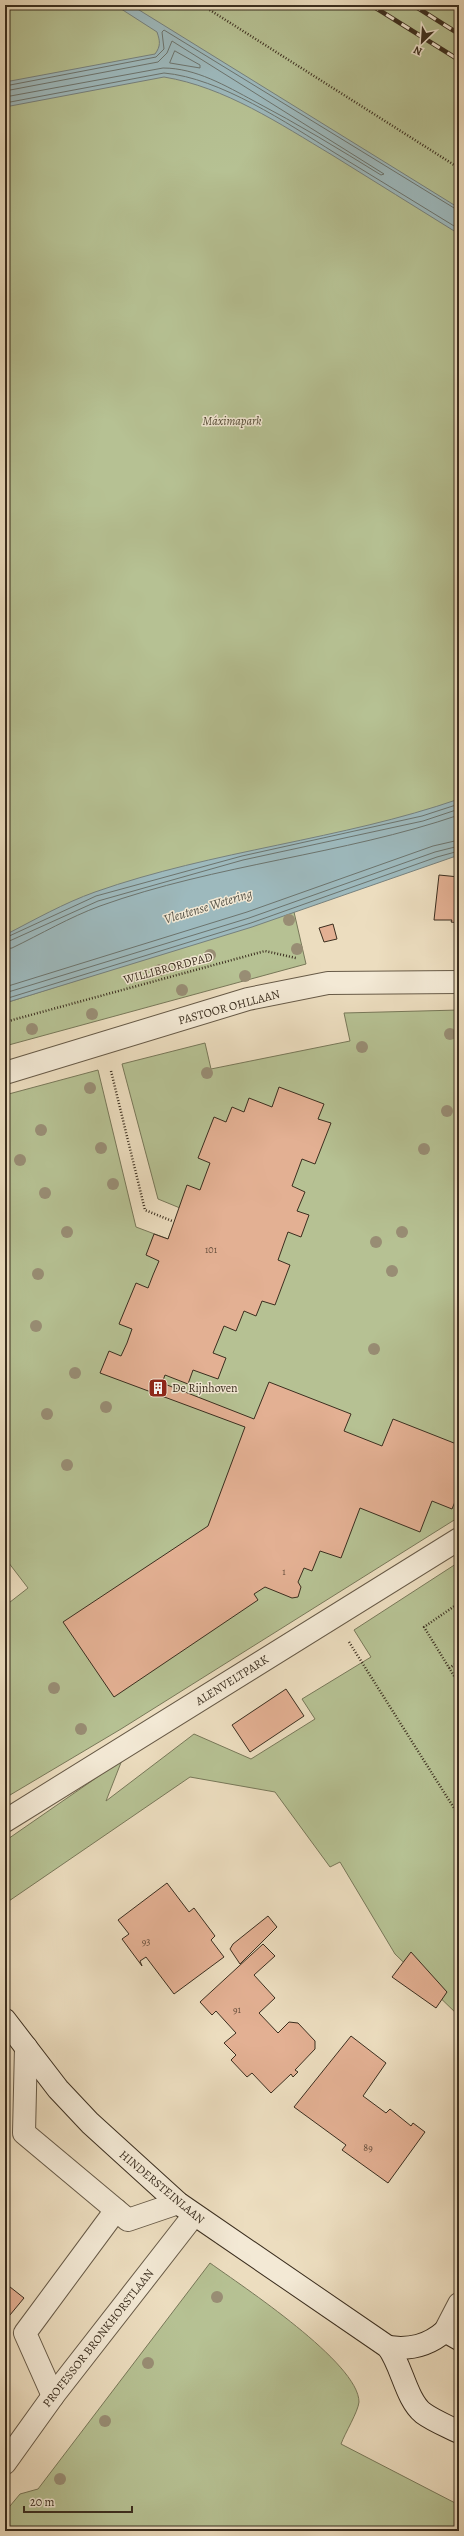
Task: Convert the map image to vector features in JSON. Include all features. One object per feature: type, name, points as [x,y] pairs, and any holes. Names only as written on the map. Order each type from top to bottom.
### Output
[{"type":"street","name":"PASTOOR OHLLAAN","points":[[5,1073],[248,999],[328,983],[459,982]]},
{"type":"street","name":"ALENVELTPARK","points":[[5,1821],[459,1538]]},
{"type":"street","name":"HINDERSTEINLAAN","points":[[5,2020],[58,2089],[90,2123],[186,2209],[388,2347],[397,2360],[410,2396],[422,2412],[459,2432]]},
{"type":"street","points":[[26,2047],[24,2133],[122,2215]]},
{"type":"street","points":[[53,2396],[25,2333],[122,2215],[186,2209]]},
{"type":"street","name":"PROFESSOR BRONKHORSTLAAN","points":[[5,2463],[186,2209]]},
{"type":"street","points":[[388,2347],[415,2348],[434,2340],[452,2335],[459,2304]]},
{"type":"path","points":[[202,5],[459,168]]},
{"type":"path","name":"WILLIBRORDPAD","points":[[5,1022],[265,951],[298,958],[328,983]]},
{"type":"path","points":[[104,1043],[145,1210],[172,1221]]},
{"type":"path","points":[[459,1603],[424,1627],[459,1684]]},
{"type":"path","points":[[333,1617],[459,1816]]},
{"type":"path","points":[[449,1668],[459,1662]]},
{"type":"green space","name":"Máximapark","points":[[5,5],[459,5],[459,836],[5,981]]},
{"type":"green space","points":[[294,912],[306,964],[5,1046],[5,1003]]},
{"type":"green space","points":[[459,1010],[459,1517],[121,1729],[5,1798],[5,1606],[28,1588],[5,1558],[5,1095],[98,1070],[136,1227],[168,1239],[180,1208],[158,1199],[122,1064],[205,1043],[211,1069],[350,1041],[344,1013]]},
{"type":"green space","points":[[459,1562],[459,2016],[395,1954],[340,1862],[330,1867],[275,1792],[190,1777],[6,1903],[5,1841],[122,1760],[106,1801],[194,1734],[251,1759],[315,1719],[302,1699],[371,1657],[354,1630]]},
{"type":"green space","points":[[210,2263],[296,2326],[340,2367],[354,2386],[359,2402],[354,2417],[341,2444],[459,2505],[459,2531],[7,2531],[5,2512],[20,2494],[38,2489]]},
{"type":"water","points":[[115,5],[131,5],[459,208],[459,234],[272,119],[230,98],[187,82],[164,77],[5,107],[5,82],[155,54],[159,43],[157,32]]},
{"type":"water","name":"Vleutense Wetering","points":[[459,799],[459,855],[252,927],[5,1003],[5,935],[72,901],[140,878],[185,866],[369,825]]},
{"type":"building","points":[[439,875],[459,877],[459,923],[451,922],[452,920],[434,920]]},
{"type":"building","points":[[333,924],[337,939],[324,942],[319,928]]},
{"type":"building","name":"De Rijnhoven","points":[[279,1087],[324,1104],[318,1119],[331,1123],[315,1164],[302,1159],[292,1186],[305,1192],[297,1211],[309,1215],[301,1237],[288,1232],[278,1260],[290,1265],[275,1305],[262,1301],[256,1316],[244,1311],[236,1331],[224,1326],[213,1353],[226,1358],[218,1379],[193,1370],[188,1384],[165,1375],[162,1383],[254,1419],[269,1382],[351,1414],[344,1431],[382,1446],[393,1419],[459,1445],[459,1492],[452,1509],[432,1501],[420,1532],[360,1508],[341,1558],[320,1551],[312,1571],[304,1568],[298,1582],[301,1587],[298,1597],[292,1598],[265,1587],[254,1594],[258,1600],[114,1697],[63,1622],[208,1526],[245,1427],[100,1373],[109,1351],[121,1356],[132,1329],[119,1324],[136,1283],[148,1288],[159,1261],[146,1255],[154,1234],[168,1239],[187,1185],[200,1190],[210,1163],[198,1158],[214,1117],[226,1122],[232,1107],[244,1112],[249,1098],[272,1107]]},
{"type":"building","points":[[286,1689],[304,1716],[250,1752],[232,1725]]},
{"type":"building","points":[[167,1883],[189,1912],[194,1908],[215,1936],[211,1940],[224,1957],[174,1994],[146,1957],[140,1961],[142,1966],[122,1939],[129,1934],[118,1920]]},
{"type":"building","points":[[268,1916],[277,1927],[240,1964],[230,1949],[233,1944]]},
{"type":"building","points":[[263,1944],[275,1956],[254,1975],[275,1998],[259,2013],[278,2033],[289,2022],[298,2023],[315,2041],[315,2049],[295,2070],[298,2072],[293,2077],[291,2074],[271,2093],[252,2073],[247,2077],[231,2060],[236,2055],[224,2043],[236,2033],[216,2011],[212,2015],[200,2002]]},
{"type":"building","points":[[411,1952],[447,1992],[436,2008],[392,1977]]},
{"type":"building","points":[[351,2036],[386,2063],[363,2096],[386,2113],[390,2109],[411,2126],[413,2123],[425,2132],[388,2183],[342,2150],[346,2145],[294,2107]]},
{"type":"building","points":[[5,2283],[24,2298],[5,2321]]},
{"type":"railway","points":[[371,5],[459,60]]},
{"type":"railway","points":[[413,5],[459,34]]},
{"type":"place","name":"De Rijnhoven","points":[[158,1388]]}]
